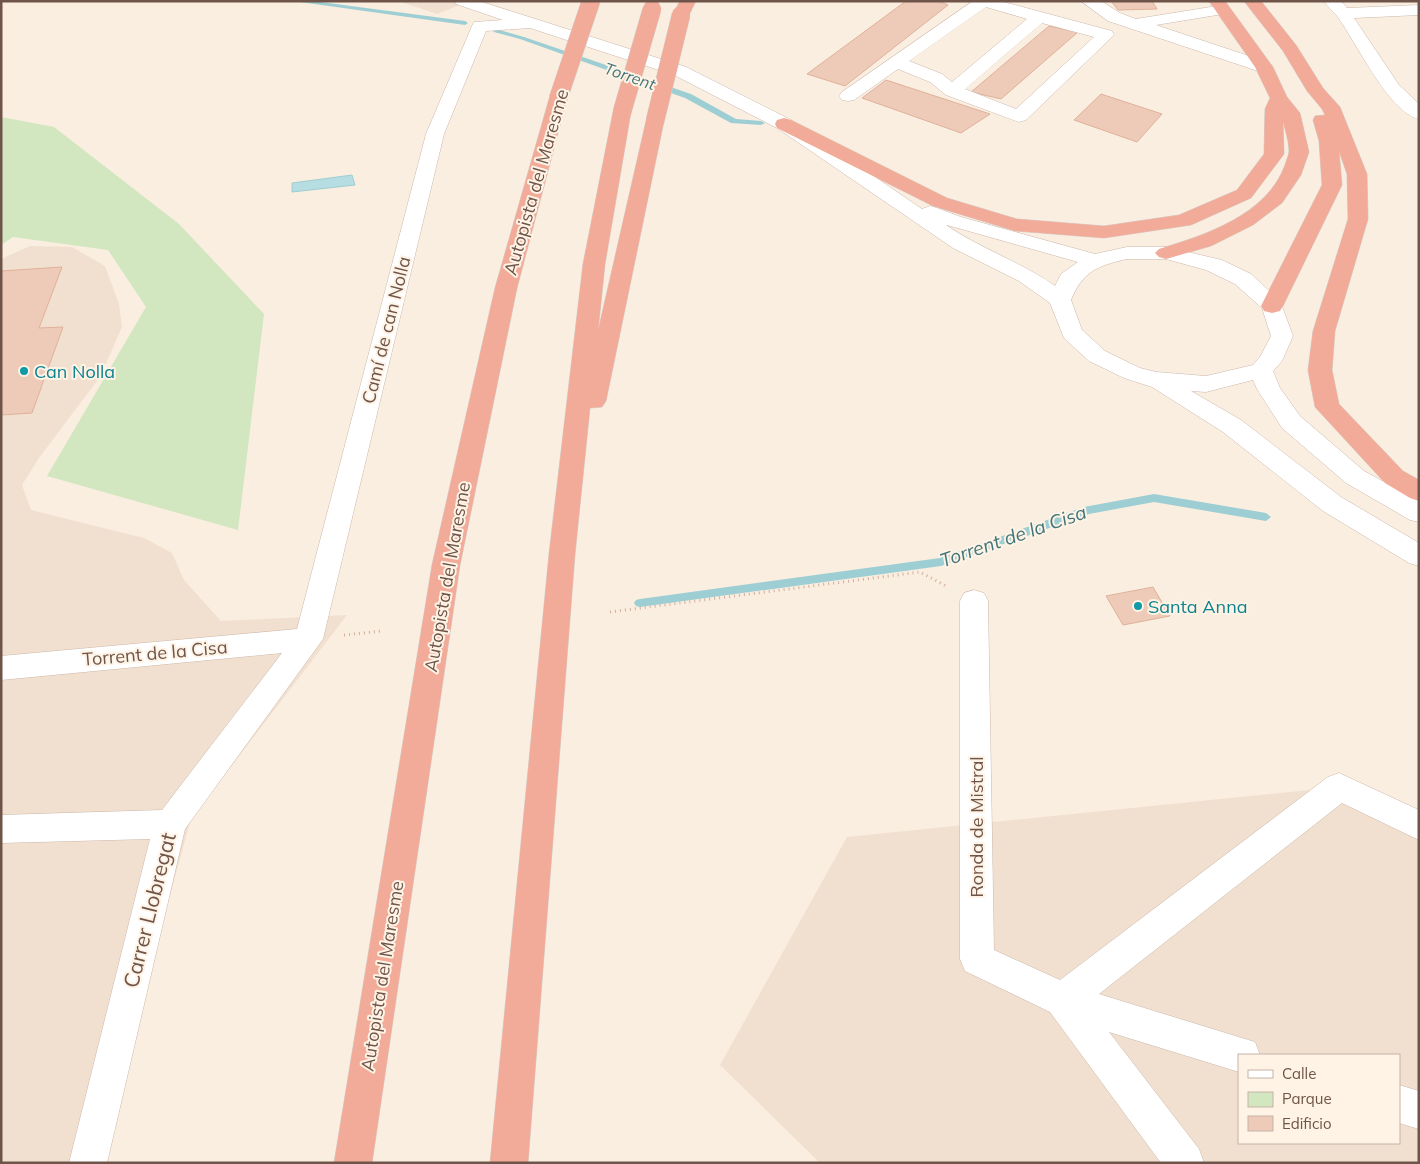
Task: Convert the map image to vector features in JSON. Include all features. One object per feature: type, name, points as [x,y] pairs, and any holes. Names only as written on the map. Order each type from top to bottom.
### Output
[{"type":"highway","name":"Autopista del Maresme","points":[[353,1163],[446,565],[506,288],[558,99],[591,1]]},
{"type":"highway","points":[[1252,1],[1290,49],[1316,91],[1331,107],[1357,174],[1358,219],[1323,341],[1320,370],[1328,408],[1394,477],[1419,492]]},
{"type":"highway","points":[[509,1163],[562,554],[594,264],[622,112],[653,5]]},
{"type":"highway","points":[[1166,253],[1204,242],[1246,221],[1275,199],[1291,175],[1299,152],[1291,113],[1278,98],[1264,67],[1220,6]]},
{"type":"highway","points":[[562,554],[655,121],[685,8]]},
{"type":"highway","points":[[558,99],[567,21]]},
{"type":"highway","points":[[1272,306],[1332,185],[1328,141],[1318,108],[1316,91]]},
{"type":"highway","points":[[784,124],[940,202],[1015,225],[1104,232],[1184,220],[1244,194],[1274,154],[1274,109],[1278,98]]},
{"type":"street","points":[[462,1],[480,17],[534,23],[680,71],[784,124],[960,244],[1027,276],[1060,300],[1072,333],[1097,356],[1132,373],[1155,380],[1206,384],[1261,370],[1270,360],[1282,336],[1272,306],[1243,280],[1214,265],[1166,253],[1128,252],[1095,260],[1069,279],[1060,300]]},
{"type":"street","points":[[848,96],[984,1],[1106,35],[1020,116],[952,91],[936,78],[896,63]]},
{"type":"street","points":[[1089,1],[1114,17],[1264,67]]},
{"type":"street","points":[[1136,24],[1220,6]]},
{"type":"street","points":[[1337,7],[1419,10]]},
{"type":"street","points":[[1337,7],[1392,89],[1419,114]]},
{"type":"street","name":"Camí de can Nolla","points":[[309,639],[435,134],[480,17]]},
{"type":"street","points":[[952,91],[1039,17]]},
{"type":"street","points":[[889,197],[954,221],[1095,260]]},
{"type":"street","points":[[1261,370],[1269,389],[1292,422],[1355,477],[1419,512]]},
{"type":"street","points":[[1155,380],[1232,426],[1332,504],[1419,556]]},
{"type":"street","name":"Ronda de Mistral","points":[[974,601],[977,959],[1063,1000],[1239,1054]]},
{"type":"street","name":"Torrent de la Cisa","points":[[1,668],[309,639]]},
{"type":"street","name":"Carrer Llobregat","points":[[88,1163],[170,824],[309,639]]},
{"type":"street","points":[[1184,1163],[1063,1000],[1340,787],[1419,826]]},
{"type":"street","points":[[1,829],[170,824]]},
{"type":"street","points":[[1400,1104],[1419,1110]]},
{"type":"path","points":[[610,612],[920,572]]},
{"type":"shaded area","points":[[398,1],[470,1],[437,14]]},
{"type":"shaded area","points":[[30,246],[72,247],[105,266],[119,304],[122,327],[100,377],[39,458],[22,485],[31,510],[144,538],[172,553],[184,580],[221,621],[347,615],[191,819],[96,1163],[1,1163],[1,259]]},
{"type":"shaded area","points":[[1339,787],[1419,824],[1419,1163],[820,1163],[720,1065],[847,837]]},
{"type":"green space","points":[[1,117],[54,127],[179,224],[264,314],[238,530],[47,476],[146,307],[108,250],[13,237],[1,245]]},
{"type":"water","points":[[352,175],[355,185],[292,192],[292,183]]},
{"type":"building","points":[[906,1],[938,1],[948,5],[845,86],[807,74]]},
{"type":"building","points":[[1111,1],[1152,1],[1157,9],[1118,10]]},
{"type":"building","points":[[1049,26],[1078,32],[1001,99],[971,92]]},
{"type":"building","points":[[886,80],[990,114],[961,133],[862,98]]},
{"type":"building","points":[[1101,94],[1162,114],[1137,142],[1074,120]]},
{"type":"building","name":"Can Nolla","points":[[62,267],[39,328],[63,327],[32,413],[1,415],[1,271]]},
{"type":"building","name":"Santa Anna","points":[[1153,587],[1170,616],[1123,625],[1106,596]]},
{"type":"waterway","name":"Torrent","points":[[296,1],[465,23]]},
{"type":"waterway","name":"Torrent","points":[[496,31],[522,38],[688,96],[734,121],[761,123]]},
{"type":"waterway","name":"Torrent de la Cisa","points":[[640,603],[941,562],[1088,510],[1154,498],[1266,517]]},
{"type":"place","name":"Can Nolla","points":[[24,371]]},
{"type":"place","name":"Santa Anna","points":[[1138,606]]}]
